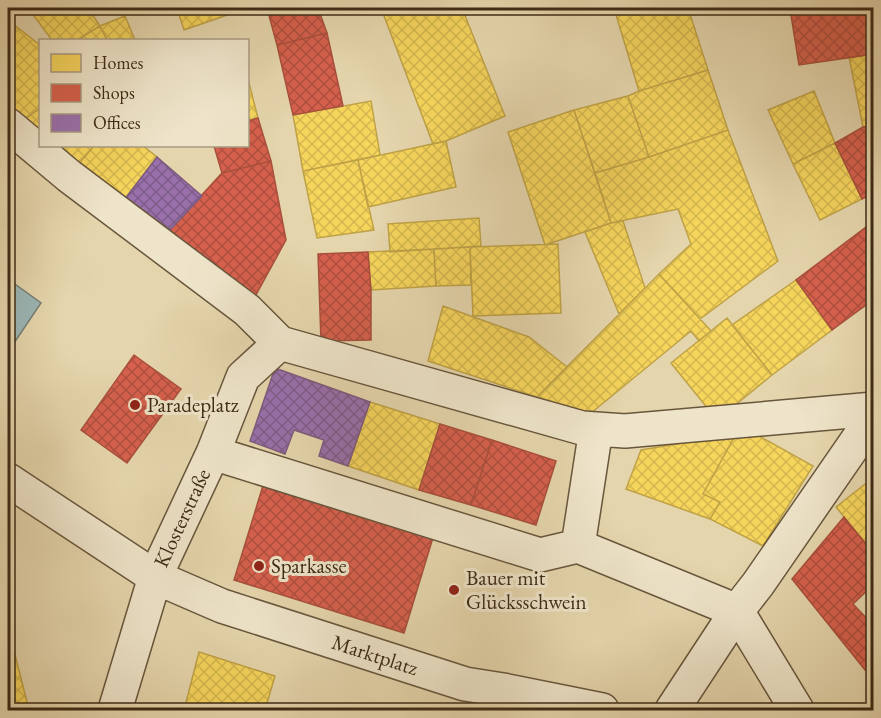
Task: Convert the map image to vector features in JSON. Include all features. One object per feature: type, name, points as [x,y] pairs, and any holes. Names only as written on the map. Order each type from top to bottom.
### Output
[{"type":"street","points":[[8,125],[69,176],[247,310],[280,343],[582,428],[625,431],[873,409]]},
{"type":"street","name":"Klosterstraße","points":[[115,711],[155,577],[213,453],[243,377],[280,343]]},
{"type":"street","points":[[672,711],[737,611],[873,417]]},
{"type":"street","points":[[578,546],[596,429]]},
{"type":"street","points":[[213,453],[540,555],[578,546],[737,611],[796,711]]},
{"type":"street","points":[[8,480],[155,577]]},
{"type":"street","name":"Marktplatz","points":[[155,577],[222,606],[463,697],[602,711]]},
{"type":"water","points":[[8,279],[41,303],[8,352]]},
{"type":"building: Homes","points":[[28,8],[88,8],[100,26],[79,39],[51,39]]},
{"type":"building: Homes","points":[[177,8],[232,8],[233,13],[184,30]]},
{"type":"building: Homes","points":[[381,8],[462,8],[505,116],[446,141],[433,144]]},
{"type":"building: Homes","points":[[614,8],[688,8],[708,70],[639,91]]},
{"type":"building: Homes","points":[[125,16],[135,39],[106,39],[100,26]]},
{"type":"building: Homes","points":[[8,20],[39,44],[39,109],[22,121],[8,109]]},
{"type":"building: Homes","points":[[100,26],[106,39],[79,39]]},
{"type":"building: Homes","points":[[874,54],[874,125],[863,127],[849,57]]},
{"type":"building: Homes","points":[[708,70],[728,130],[649,157],[628,96]]},
{"type":"building: Homes","points":[[249,83],[258,118],[249,121]]},
{"type":"building: Homes","points":[[814,91],[835,143],[793,164],[768,110]]},
{"type":"building: Homes","points":[[628,96],[649,157],[595,173],[574,110]]},
{"type":"building: Homes","points":[[371,101],[380,155],[303,171],[293,115]]},
{"type":"building: Homes","points":[[39,109],[39,136],[22,121]]},
{"type":"building: Homes","points":[[574,110],[611,223],[545,245],[508,132]]},
{"type":"building: Homes","points":[[728,130],[778,261],[700,319],[659,274],[691,244],[678,209],[611,223],[595,173]]},
{"type":"building: Homes","points":[[446,141],[456,187],[368,207],[358,160]]},
{"type":"building: Homes","points":[[835,143],[862,199],[820,220],[793,164]]},
{"type":"building: Homes","points":[[52,147],[93,147],[76,167]]},
{"type":"building: Homes","points":[[93,147],[144,147],[157,157],[124,200],[76,167]]},
{"type":"building: Homes","points":[[358,160],[374,230],[317,238],[303,171]]},
{"type":"building: Homes","points":[[479,218],[481,246],[390,252],[388,224]]},
{"type":"building: Homes","points":[[623,221],[645,288],[619,314],[585,232]]},
{"type":"building: Homes","points":[[558,244],[561,313],[473,316],[470,247]]},
{"type":"building: Homes","points":[[470,247],[471,285],[436,286],[434,249]]},
{"type":"building: Homes","points":[[434,249],[436,286],[371,290],[368,252]]},
{"type":"building: Homes","points":[[659,274],[711,331],[699,341],[691,331],[591,413],[537,397]]},
{"type":"building: Homes","points":[[796,280],[832,330],[772,375],[732,325]]},
{"type":"building: Homes","points":[[443,306],[529,337],[567,367],[537,397],[428,361]]},
{"type":"building: Homes","points":[[727,318],[772,375],[717,420],[671,363]]},
{"type":"building: Homes","points":[[370,402],[440,424],[419,490],[348,466]]},
{"type":"building: Homes","points":[[752,432],[813,466],[763,546],[710,519],[720,502],[703,494],[736,434]]},
{"type":"building: Homes","points":[[736,434],[703,494],[720,502],[710,519],[626,489],[641,450]]},
{"type":"building: Homes","points":[[874,477],[874,554],[836,507]]},
{"type":"building: Homes","points":[[8,627],[29,710],[8,710]]},
{"type":"building: Homes","points":[[199,652],[275,676],[265,710],[184,710]]},
{"type":"building: Shops","points":[[267,8],[318,8],[327,33],[277,45]]},
{"type":"building: Shops","points":[[874,8],[874,54],[799,65],[790,9]]},
{"type":"building: Shops","points":[[327,33],[343,106],[293,115],[277,45]]},
{"type":"building: Shops","points":[[258,118],[271,161],[222,173],[214,147],[249,147],[249,121]]},
{"type":"building: Shops","points":[[874,125],[874,193],[862,199],[835,143],[863,127]]},
{"type":"building: Shops","points":[[271,161],[286,240],[252,302],[168,232],[222,173]]},
{"type":"building: Shops","points":[[870,224],[874,228],[874,299],[832,330],[796,280]]},
{"type":"building: Shops","points":[[368,252],[371,340],[321,341],[318,254]]},
{"type":"building: Shops","points":[[134,355],[181,389],[127,463],[81,430]]},
{"type":"building: Shops","points":[[440,424],[492,440],[471,505],[419,490]]},
{"type":"building: Shops","points":[[492,440],[556,461],[536,525],[471,505]]},
{"type":"building: Shops","points":[[265,479],[435,531],[404,633],[234,580]]},
{"type":"building: Shops","points":[[844,517],[874,554],[874,584],[853,604],[874,626],[874,663],[865,670],[792,579]]},
{"type":"building: Offices","points":[[157,157],[202,196],[168,232],[124,200]]},
{"type":"building: Offices","points":[[275,368],[370,402],[348,466],[319,456],[324,440],[294,430],[285,454],[250,441]]},
{"type":"place","name":"Paradeplatz","points":[[135,405]]},
{"type":"place","name":"Sparkasse","points":[[259,566]]},
{"type":"place","name":"Bauer mit Glücksschwein","points":[[454,590]]}]
